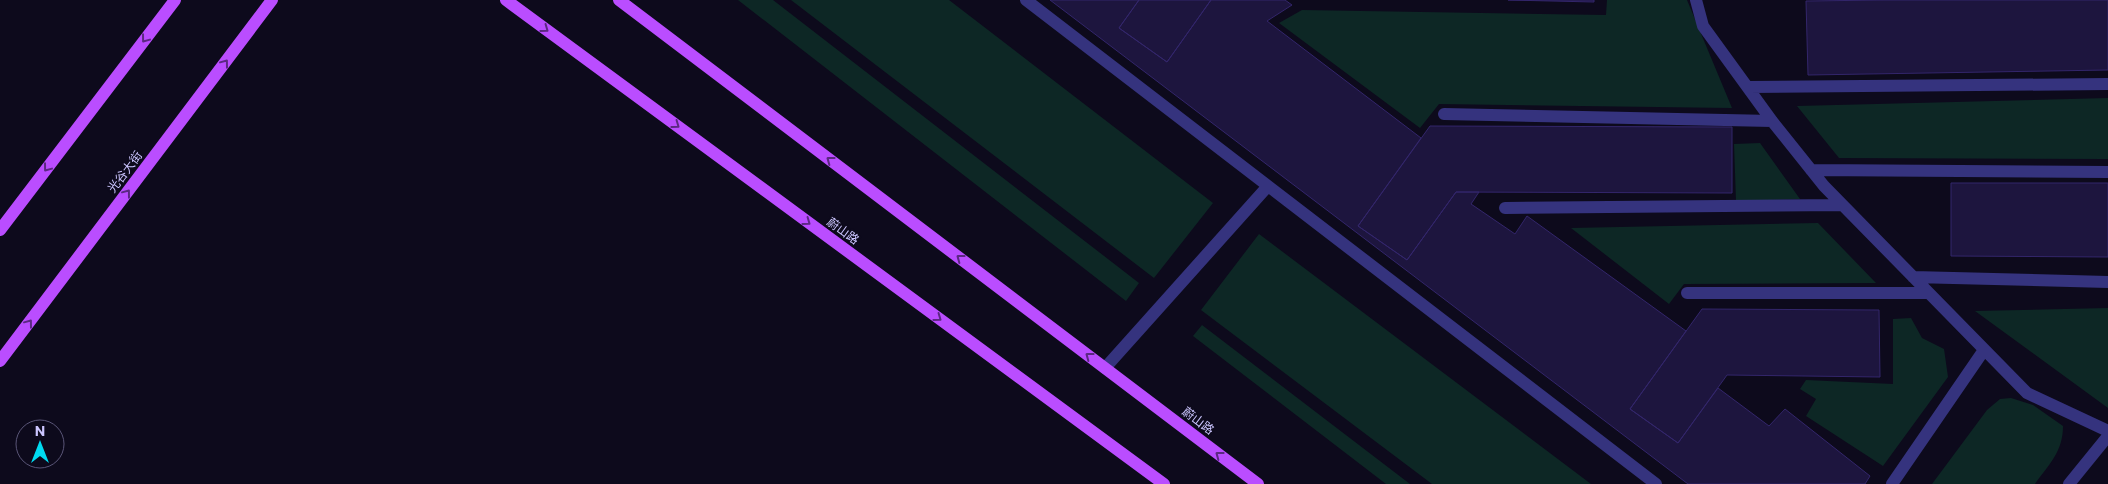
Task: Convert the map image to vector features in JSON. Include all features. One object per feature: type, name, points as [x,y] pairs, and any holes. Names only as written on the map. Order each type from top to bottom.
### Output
[{"type":"main road","points":[[0,230],[175,0]]},
{"type":"main road","name":"光谷大街","points":[[0,362],[272,0]]},
{"type":"main road","name":"蔚山路","points":[[506,0],[1164,484]]},
{"type":"main road","name":"蔚山路","points":[[619,0],[1258,484]]},
{"type":"lane","points":[[1026,0],[1656,484]]},
{"type":"lane","points":[[1696,0],[1703,26],[1772,121],[1842,205],[2027,393],[2108,431]]},
{"type":"lane","points":[[1749,87],[2108,84]]},
{"type":"lane","points":[[1444,114],[1772,121]]},
{"type":"lane","points":[[1811,170],[2108,172]]},
{"type":"lane","points":[[1105,368],[1268,186]]},
{"type":"lane","points":[[1505,208],[1842,205]]},
{"type":"lane","points":[[1913,277],[2108,282]]},
{"type":"lane","points":[[1687,293],[1929,293]]},
{"type":"lane","points":[[1892,484],[1984,350]]},
{"type":"lane","points":[[2069,484],[2108,436]]},
{"type":"green space","points":[[738,0],[773,0],[1139,283],[1126,301]]},
{"type":"green space","points":[[791,0],[949,0],[1213,203],[1154,278]]},
{"type":"green space","points":[[1607,0],[1687,0],[1732,108],[1439,104],[1420,128],[1279,23],[1302,10],[1606,15]]},
{"type":"green space","points":[[2108,98],[2108,159],[1839,158],[1797,106]]},
{"type":"green space","points":[[1760,143],[1800,199],[1736,201],[1734,144]]},
{"type":"green space","points":[[1818,223],[1876,283],[1684,284],[1669,304],[1571,228]]},
{"type":"green space","points":[[1259,234],[1591,484],[1432,484],[1201,310]]},
{"type":"green space","points":[[2108,308],[2108,408],[1975,311]]},
{"type":"green space","points":[[1911,318],[1922,338],[1944,349],[1948,377],[1883,466],[1806,416],[1816,399],[1800,389],[1806,380],[1893,384],[1893,319]]},
{"type":"green space","points":[[1202,325],[1410,484],[1386,484],[1193,336]]},
{"type":"green space","points":[[2011,398],[2033,405],[2063,426],[2058,451],[2035,484],[1932,484],[1987,410],[2000,399]]},
{"type":"building","points":[[1050,0],[1139,0],[1119,28],[1167,62],[1211,0],[1285,0],[1292,5],[1267,21],[1421,138],[1358,226],[1407,260],[1456,192],[1479,192],[1471,204],[1515,234],[1527,216],[1686,331],[1630,409],[1678,443],[1718,388],[1769,426],[1785,409],[1870,476],[1865,484],[1688,484]]},
{"type":"building","points":[[1139,0],[1211,0],[1167,62],[1119,28]]},
{"type":"building","points":[[1508,0],[1594,0],[1594,2]]},
{"type":"building","points":[[2108,0],[2108,70],[1808,75],[1806,1]]},
{"type":"building","points":[[1430,126],[1732,127],[1732,193],[1456,192],[1407,260],[1358,226]]},
{"type":"building","points":[[1951,183],[2108,183],[2108,257],[1951,256]]},
{"type":"building","points":[[1702,309],[1879,310],[1880,377],[1727,375],[1678,443],[1630,409]]}]
